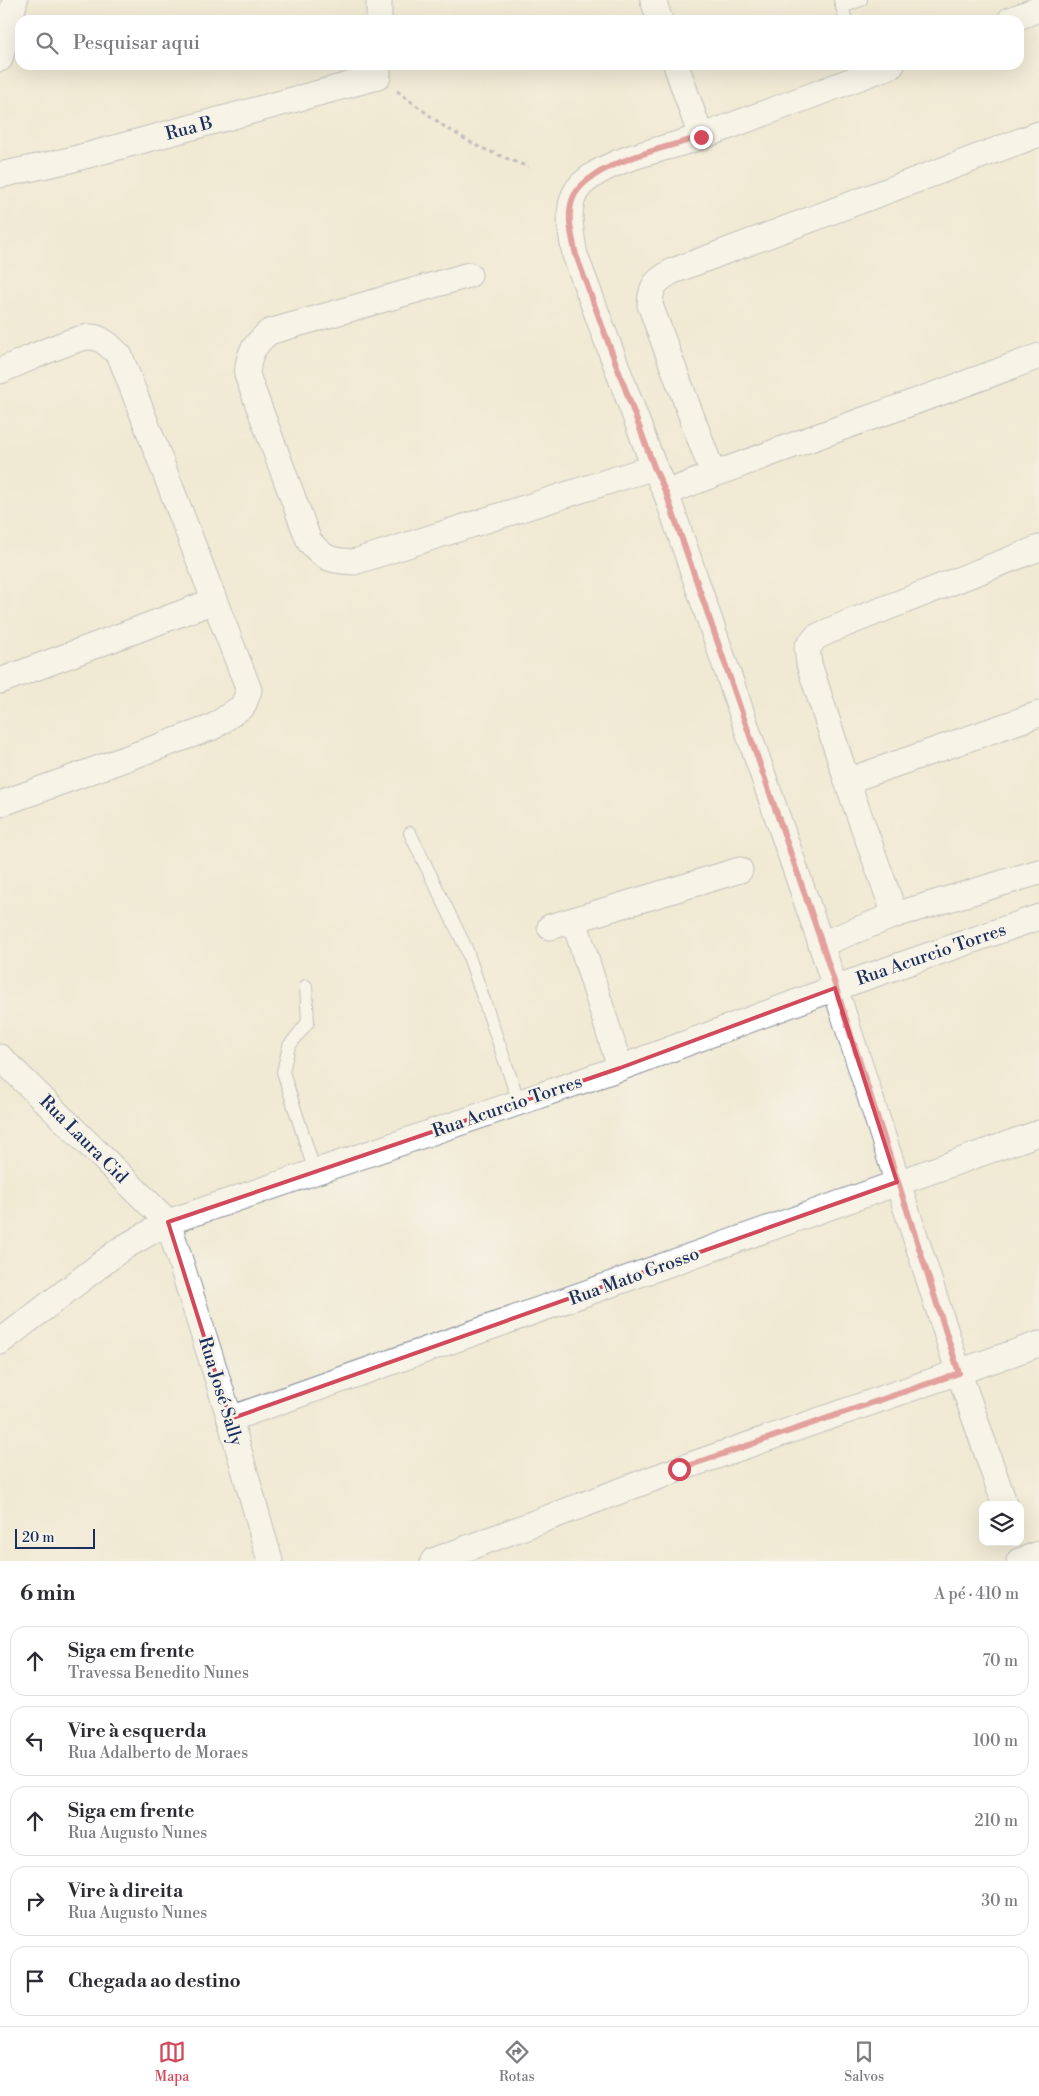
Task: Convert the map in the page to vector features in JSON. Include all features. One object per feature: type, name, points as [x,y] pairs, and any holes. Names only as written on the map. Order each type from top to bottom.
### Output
[{"type":"street","points":[[0,59],[16,0]]},
{"type":"street","points":[[379,0],[380,15]]},
{"type":"street","points":[[653,0],[658,15]]},
{"type":"street","points":[[1023,15],[1039,9]]},
{"type":"street","points":[[678,70],[701,137]]},
{"type":"street","points":[[870,70],[701,137],[613,164],[581,186],[573,199],[570,228],[576,255],[654,467],[666,493],[822,944],[959,1373],[1004,1501]]},
{"type":"street","name":"Rua B","points":[[0,175],[70,160],[378,71]]},
{"type":"street","points":[[713,474],[650,305],[651,291],[658,280],[682,268],[1039,134]]},
{"type":"street","points":[[469,275],[269,332],[256,343],[248,356],[247,375],[310,541],[320,554],[335,561],[354,562],[654,467]]},
{"type":"street","points":[[0,370],[74,341],[91,337],[107,343],[120,356],[248,690],[244,706],[213,727],[0,804]]},
{"type":"street","points":[[666,493],[713,474],[944,392],[1039,356]]},
{"type":"street","points":[[895,915],[847,781],[809,664],[807,648],[816,637],[838,627],[1039,548]]},
{"type":"street","points":[[0,681],[214,601]]},
{"type":"street","points":[[847,781],[1039,714]]},
{"type":"street","points":[[550,927],[740,870]]},
{"type":"street","points":[[822,944],[895,915],[1039,872]]},
{"type":"street","name":"Rua Acurcio Torres","points":[[0,1342],[121,1249],[168,1222],[620,1068],[835,988],[1039,917]]},
{"type":"street","points":[[574,920],[620,1068]]},
{"type":"street","name":"Rua Laura Cid","points":[[0,1056],[168,1222]]},
{"type":"street","name":"Rua Mato Grosso","points":[[230,1419],[1039,1133]]},
{"type":"street","name":"Rua José Sally","points":[[168,1222],[230,1419],[270,1561]]},
{"type":"street","points":[[433,1561],[679,1469],[1039,1344]]},
{"type":"lane","points":[[841,4],[861,0]]},
{"type":"lane","points":[[410,833],[466,948],[519,1102]]},
{"type":"lane","points":[[306,986],[308,1022],[289,1046],[283,1072],[315,1172]]},
{"type":"path","points":[[378,71],[445,127],[480,147],[528,167]]},
{"type":"highlighted area","points":[[835,988],[897,1182],[230,1419],[168,1222],[620,1068]]},
{"type":"route","points":[[679,1469],[959,1373],[822,944],[666,493],[654,467],[576,255],[570,228],[573,199],[581,186],[613,164],[701,137]]}]
